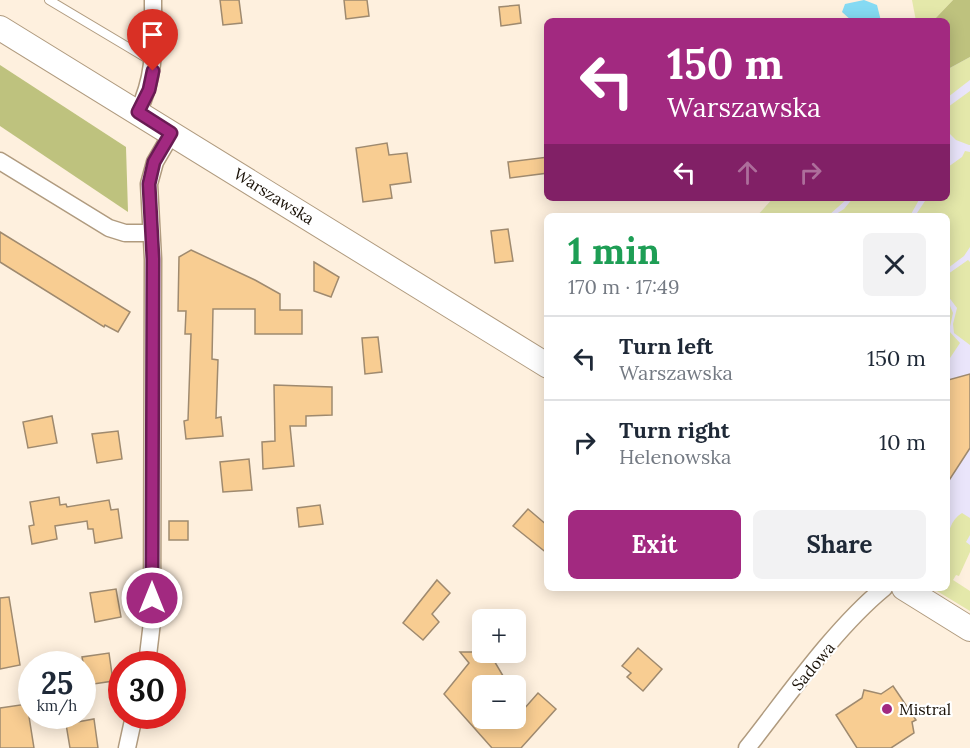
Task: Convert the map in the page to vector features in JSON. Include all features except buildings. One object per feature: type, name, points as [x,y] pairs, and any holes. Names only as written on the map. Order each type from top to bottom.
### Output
[{"type":"main road","name":"Warszawska","points":[[0,28],[544,364]]},
{"type":"main road","points":[[909,591],[970,629]]},
{"type":"street","points":[[138,112],[149,90],[153,62],[153,0]]},
{"type":"street","points":[[149,651],[152,622],[150,177],[154,162],[171,133]]},
{"type":"street","points":[[0,161],[109,228],[125,233],[152,233]]},
{"type":"street","name":"Sadowa","points":[[747,748],[843,630],[866,604],[881,591]]},
{"type":"street","points":[[127,748],[131,729]]},
{"type":"lane","points":[[50,0],[153,62]]},
{"type":"shaded area","points":[[970,0],[970,546],[954,578],[950,575],[950,213],[760,213],[770,201],[950,201],[950,19]]},
{"type":"green space","points":[[912,0],[953,0],[936,18],[915,18]]},
{"type":"green space","points":[[953,0],[970,0],[970,57],[950,68],[950,18],[936,18]]},
{"type":"green space","points":[[970,57],[970,80],[950,95],[950,68]]},
{"type":"green space","points":[[0,65],[126,147],[128,212],[0,126]]},
{"type":"green space","points":[[970,91],[970,145],[956,140],[950,134],[950,106]]},
{"type":"green space","points":[[965,151],[970,152],[970,247],[964,256],[950,266],[950,213],[917,213],[925,201],[950,201],[950,166],[962,157]]},
{"type":"green space","points":[[770,201],[845,201],[831,213],[760,213]]},
{"type":"green space","points":[[851,201],[918,201],[912,213],[838,213]]},
{"type":"green space","points":[[968,260],[970,262],[970,345],[954,333],[953,324],[957,308],[950,299],[950,273]]},
{"type":"green space","points":[[950,306],[953,313],[950,326]]},
{"type":"green space","points":[[950,332],[960,343],[950,358]]},
{"type":"green space","points":[[962,513],[970,518],[970,535],[966,542],[970,545],[970,552],[959,576],[956,575],[953,580],[970,591],[970,611],[937,591],[950,591],[950,530],[955,519]]},
{"type":"water","points":[[864,0],[877,5],[880,18],[849,18],[842,12],[845,4]]},
{"type":"place","name":"Mistral","points":[[887,709]]},
{"type":"route","points":[[152,598],[153,259],[149,184],[154,162],[171,133],[138,112],[149,90],[153,71]]}]
